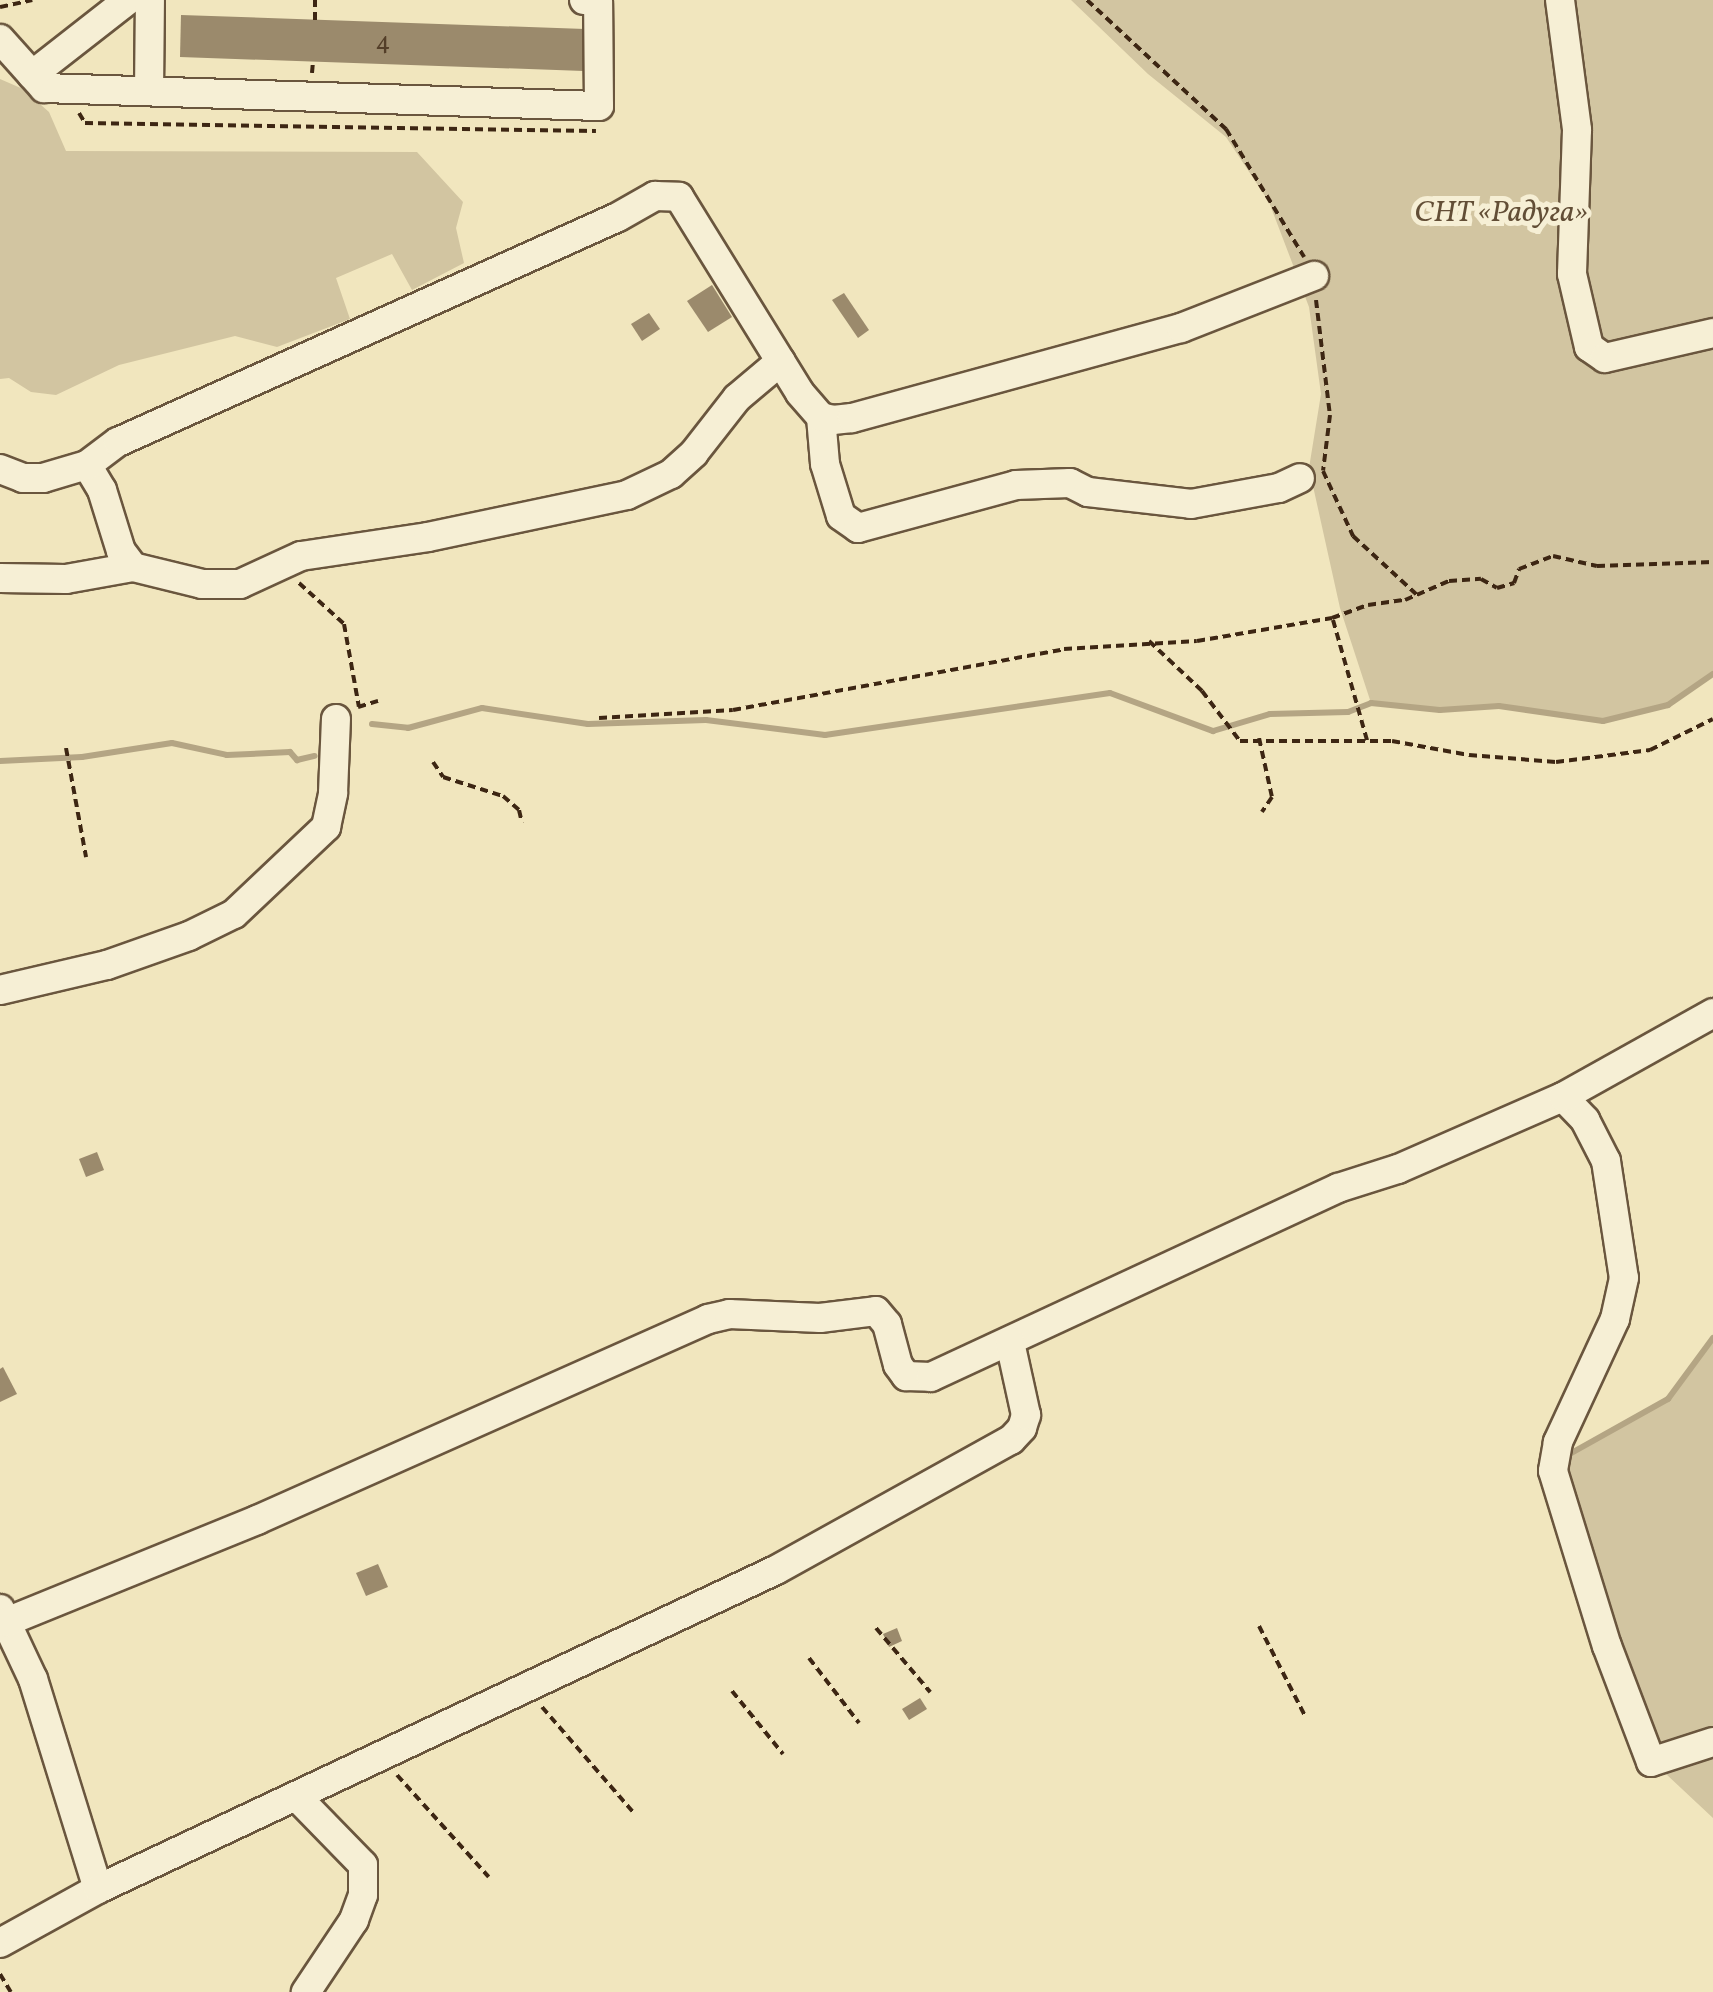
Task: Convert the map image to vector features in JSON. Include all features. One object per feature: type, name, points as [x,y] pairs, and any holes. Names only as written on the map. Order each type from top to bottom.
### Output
[{"type":"lane","points":[[32,75],[128,0]]},
{"type":"lane","points":[[149,91],[150,0]]},
{"type":"lane","points":[[0,39],[44,88],[598,106],[598,0],[584,0]]},
{"type":"lane","points":[[1560,0],[1577,130],[1572,274],[1590,347],[1606,358],[1713,333]]},
{"type":"lane","points":[[0,470],[23,478],[43,478],[87,465],[118,442],[655,196],[679,197],[781,361],[821,416],[826,464],[841,516],[858,528],[1016,486],[1070,483],[1088,492],[1192,504],[1262,492],[1300,478]]},
{"type":"lane","points":[[821,416],[852,418],[1181,328],[1314,276]]},
{"type":"lane","points":[[0,578],[66,579],[134,567],[202,584],[240,584],[301,556],[428,538],[627,495],[670,474],[694,453],[737,398],[781,361]]},
{"type":"lane","points":[[87,465],[102,490],[120,551],[134,567]]},
{"type":"lane","points":[[0,990],[107,965],[188,936],[234,914],[326,827],[333,793],[336,719]]},
{"type":"lane","points":[[98,1889],[33,1679],[3,1615],[257,1520],[708,1319],[730,1314],[820,1318],[876,1312],[887,1324],[898,1365],[915,1380],[1010,1342],[1064,1313],[1338,1188],[1398,1170],[1562,1097],[1713,1013]]},
{"type":"lane","points":[[1562,1097],[1585,1120],[1606,1161],[1624,1278],[1615,1319],[1558,1442],[1553,1471],[1607,1646],[1651,1762],[1713,1742]]},
{"type":"lane","points":[[0,1943],[98,1889],[776,1570],[1012,1440],[1026,1415],[1010,1342]]},
{"type":"lane","points":[[296,1796],[363,1865],[364,1895],[354,1920],[306,1992]]},
{"type":"path","points":[[0,7],[27,5],[32,0]]},
{"type":"path","points":[[314,20],[315,0]]},
{"type":"path","points":[[66,88],[84,124],[596,134],[598,106]]},
{"type":"path","points":[[599,718],[733,710],[1064,649],[1197,641],[1332,618],[1368,605],[1405,600],[1450,581],[1481,579],[1497,588],[1514,583],[1519,569],[1553,556],[1597,566],[1713,562]]},
{"type":"path","points":[[279,565],[344,624],[359,707],[378,701]]},
{"type":"path","points":[[1332,618],[1367,740]]},
{"type":"path","points":[[1149,641],[1202,691],[1240,740],[1367,740],[1556,762],[1650,750],[1713,719]]},
{"type":"path","points":[[1259,738],[1272,797],[1262,812]]},
{"type":"path","points":[[66,748],[86,857]]},
{"type":"path","points":[[433,762],[443,777],[503,796],[519,810],[522,824]]},
{"type":"path","points":[[1259,1626],[1305,1716]]},
{"type":"path","points":[[876,1628],[930,1692]]},
{"type":"path","points":[[809,1658],[859,1722]]},
{"type":"path","points":[[526,1688],[632,1812]]},
{"type":"path","points":[[732,1692],[783,1754]]},
{"type":"path","points":[[382,1756],[490,1877]]},
{"type":"path","points":[[0,1974],[11,1992]]},
{"type":"green space","name":"СНТ «Радуга»","points":[[1071,0],[1713,0],[1713,674],[1668,705],[1603,721],[1499,706],[1440,710],[1371,703],[1340,608],[1309,468],[1321,394],[1309,307],[1269,202],[1226,137],[1148,74]]},
{"type":"green space","points":[[0,79],[23,89],[49,112],[66,151],[417,152],[463,202],[456,228],[464,263],[412,290],[392,254],[336,278],[350,319],[277,347],[235,336],[119,365],[56,395],[31,392],[9,378],[0,379]]},
{"type":"green space","points":[[1713,1338],[1713,1818],[1666,1774],[1581,1533],[1566,1456],[1668,1399]]},
{"type":"building","points":[[181,15],[585,29],[584,71],[180,57]]},
{"type":"building","points":[[712,285],[732,317],[708,332],[687,301]]},
{"type":"building","points":[[844,293],[869,330],[858,338],[832,300]]},
{"type":"building","points":[[649,313],[660,329],[642,341],[631,324]]},
{"type":"building","points":[[97,1152],[104,1170],[86,1177],[79,1159]]},
{"type":"building","points":[[3,1367],[17,1394],[0,1402],[0,1369]]},
{"type":"building","points":[[378,1564],[388,1587],[366,1596],[356,1573]]},
{"type":"building","points":[[897,1628],[902,1641],[889,1647],[883,1634]]},
{"type":"building","points":[[920,1698],[927,1709],[909,1720],[902,1709]]},
{"type":"waterway","points":[[372,724],[408,728],[482,708],[588,724],[706,720],[825,735],[1110,693],[1213,731],[1270,714],[1348,712],[1371,703],[1440,710],[1499,706],[1603,721],[1668,705],[1713,674]]},
{"type":"waterway","points":[[0,761],[82,757],[172,743],[227,755],[290,752],[297,760],[315,756]]},
{"type":"waterway","points":[[1566,1456],[1668,1399],[1713,1338]]}]
